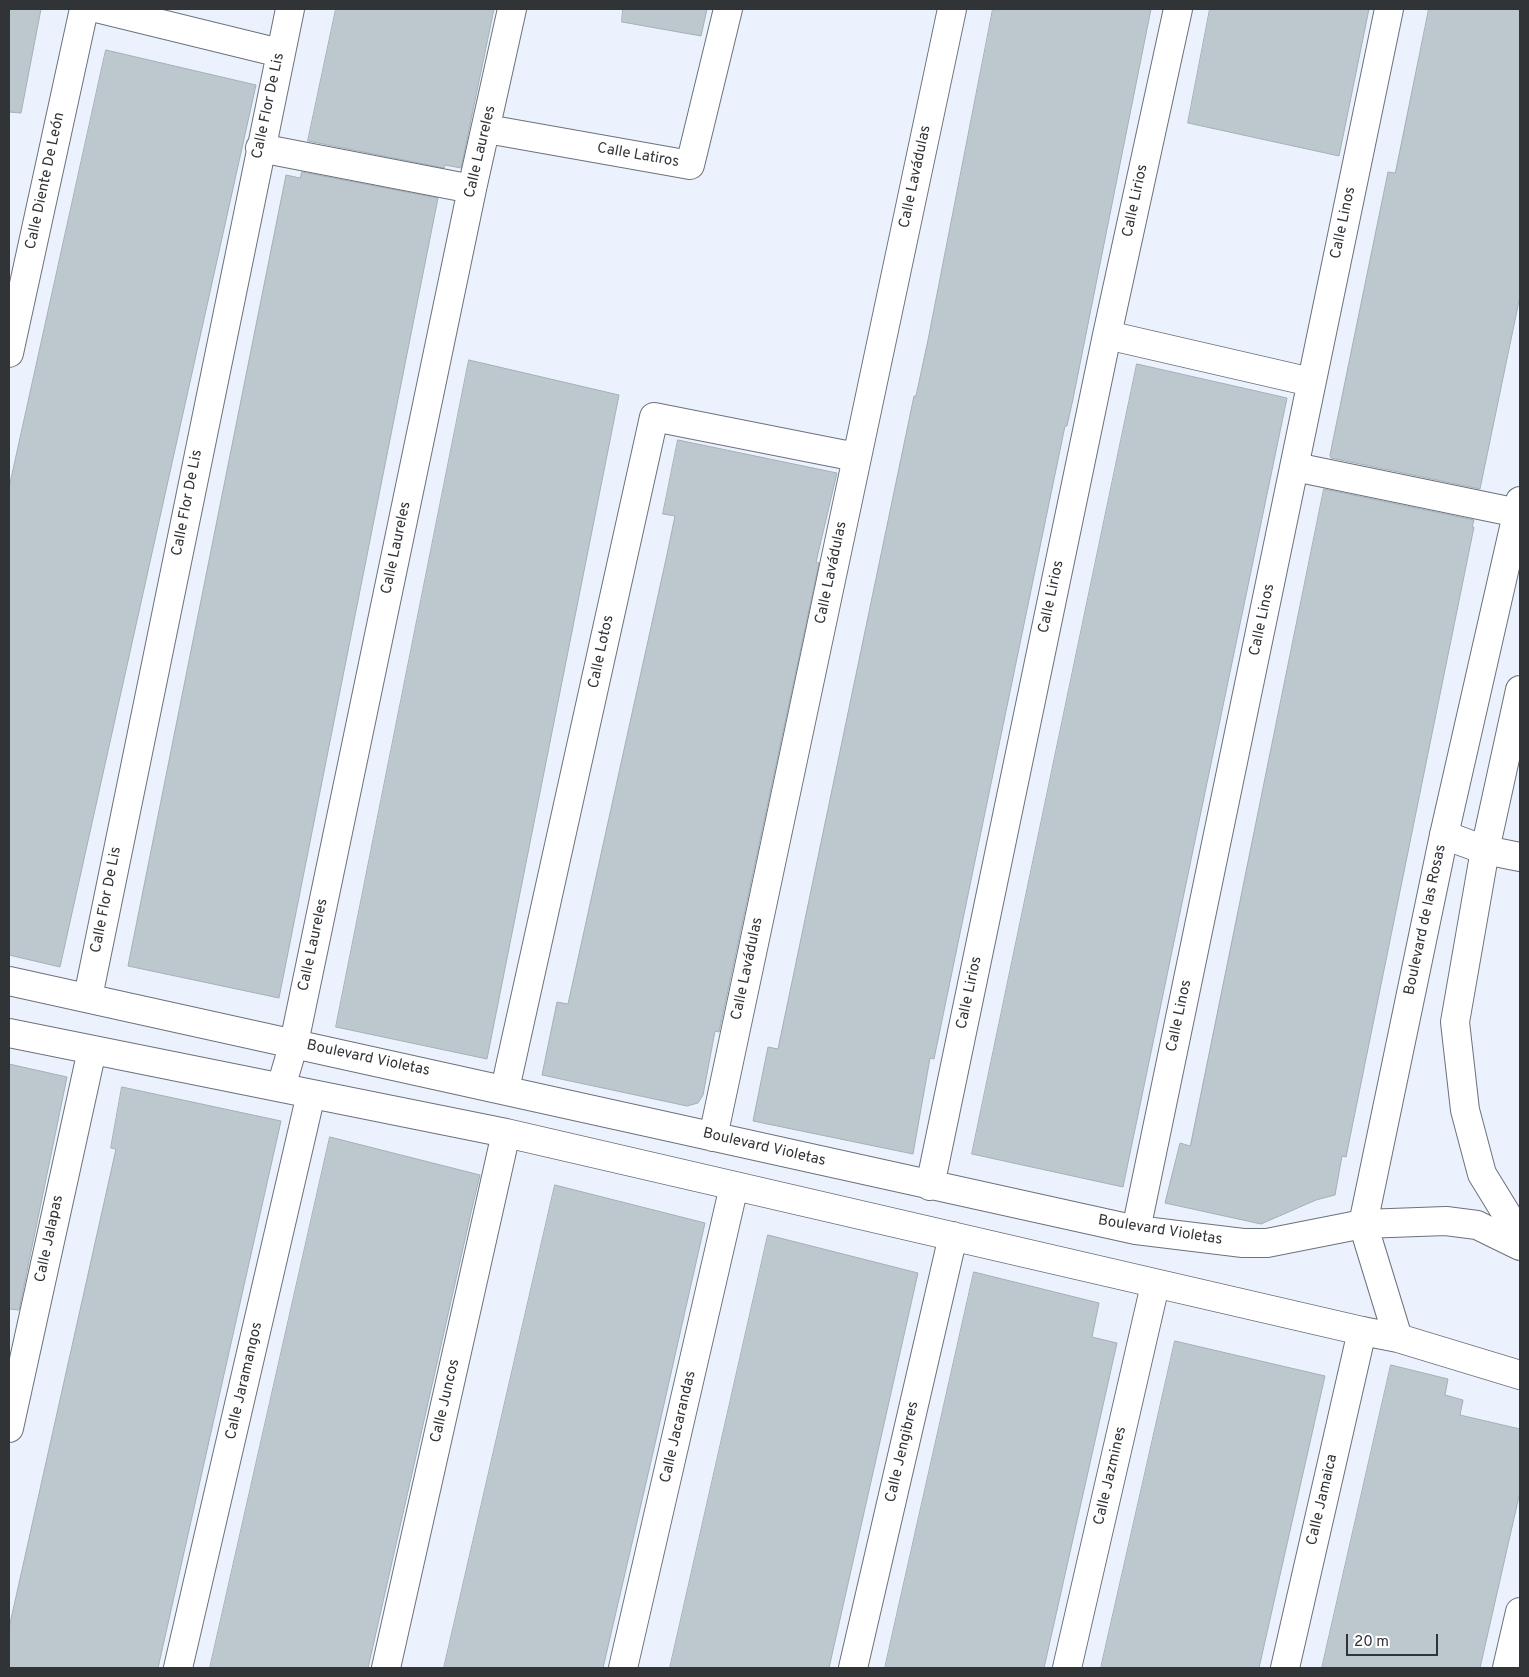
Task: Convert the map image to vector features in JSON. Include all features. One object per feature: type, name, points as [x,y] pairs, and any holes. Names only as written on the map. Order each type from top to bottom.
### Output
[{"type":"street","name":"Calle Diente De León","points":[[9,353],[84,9]]},
{"type":"street","points":[[100,9],[280,53]]},
{"type":"street","name":"Calle Flor De Lis","points":[[88,997],[260,148],[290,9]]},
{"type":"street","name":"Calle Laureles","points":[[281,1087],[294,1043],[472,188],[487,128],[512,9]]},
{"type":"street","name":"Calle Latiros","points":[[487,128],[690,165],[728,9]]},
{"type":"street","name":"Calle Lavádulas","points":[[685,1175],[704,1135],[856,457],[952,9]]},
{"type":"street","name":"Calle Lirios","points":[[930,1186],[1107,335],[1178,9]]},
{"type":"street","name":"Calle Linos","points":[[1136,1230],[1295,468],[1310,382],[1388,9]]},
{"type":"street","points":[[260,148],[472,188]]},
{"type":"street","points":[[1107,335],[1310,382]]},
{"type":"street","name":"Calle Lotos","points":[[505,1089],[654,417],[856,457]]},
{"type":"street","points":[[1295,468],[1519,507]]},
{"type":"street","name":"Boulevard de las Rosas","points":[[1398,1338],[1363,1224],[1444,834],[1519,507]]},
{"type":"street","points":[[1520,690],[1485,850],[1455,1022],[1465,1110],[1482,1174],[1520,1236]]},
{"type":"street","points":[[1444,834],[1485,850],[1520,857]]},
{"type":"street","name":"Boulevard Violetas","points":[[9,981],[505,1089],[930,1186],[1136,1230],[1242,1243],[1267,1243],[1363,1224],[1446,1221],[1477,1225],[1520,1246]]},
{"type":"street","points":[[9,1033],[506,1134],[953,1236],[1155,1285],[1398,1338],[1520,1376]]},
{"type":"street","name":"Calle Jalapas","points":[[9,1428],[92,1050]]},
{"type":"street","name":"Calle Jaramangos","points":[[178,1668],[312,1094]]},
{"type":"street","name":"Calle Juncos","points":[[386,1668],[506,1134]]},
{"type":"street","name":"Calle Jacarandas","points":[[624,1668],[734,1186]]},
{"type":"street","name":"Calle Jengibres","points":[[853,1668],[953,1236]]},
{"type":"street","name":"Calle Jazmines","points":[[1067,1668],[1155,1285]]},
{"type":"street","name":"Calle Jamaica","points":[[1285,1668],[1362,1331]]},
{"type":"street","points":[[1507,1668],[1520,1612]]},
{"type":"building","points":[[9,9],[41,9],[21,113],[9,112]]},
{"type":"building","points":[[336,9],[494,9],[461,168],[445,165],[444,168],[308,141]]},
{"type":"building","points":[[623,9],[707,9],[701,36],[622,22]]},
{"type":"building","points":[[993,9],[1151,9],[1073,399],[1067,426],[1065,426],[934,1059],[930,1058],[913,1154],[753,1121],[768,1047],[778,1049],[914,396],[916,396],[928,340]]},
{"type":"building","points":[[1210,9],[1369,9],[1339,156],[1188,123]]},
{"type":"building","points":[[1429,9],[1520,9],[1520,296],[1480,489],[1331,458],[1330,455],[1388,172],[1395,173]]},
{"type":"building","points":[[106,50],[256,85],[60,967],[9,955],[9,488]]},
{"type":"building","points":[[302,172],[438,198],[279,998],[128,966],[286,175],[300,178]]},
{"type":"building","points":[[469,360],[619,395],[487,1059],[336,1027]]},
{"type":"building","points":[[1137,364],[1287,398],[1123,1187],[972,1154]]},
{"type":"building","points":[[678,440],[837,473],[816,562],[819,563],[719,1032],[715,1031],[703,1095],[698,1103],[687,1106],[542,1075],[557,1002],[568,1004],[666,559],[675,516],[663,514]]},
{"type":"building","points":[[1324,489],[1474,520],[1472,527],[1474,527],[1346,1157],[1342,1156],[1335,1195],[1316,1200],[1261,1224],[1165,1203],[1180,1143],[1190,1146]]},
{"type":"building","points":[[9,1064],[67,1077],[19,1310],[9,1309]]},
{"type":"building","points":[[122,1087],[281,1121],[158,1668],[9,1668],[9,1628],[116,1149],[111,1148]]},
{"type":"building","points":[[330,1137],[480,1175],[368,1668],[210,1668]]},
{"type":"building","points":[[555,1185],[705,1223],[652,1457],[603,1668],[444,1668]]},
{"type":"building","points":[[768,1235],[918,1273],[829,1668],[670,1668]]},
{"type":"building","points":[[974,1272],[1099,1303],[1092,1337],[1117,1343],[1044,1668],[885,1668]]},
{"type":"building","points":[[1175,1341],[1325,1376],[1259,1668],[1101,1668]]},
{"type":"building","points":[[1391,1365],[1448,1379],[1445,1395],[1463,1400],[1460,1415],[1520,1429],[1520,1492],[1480,1668],[1322,1668]]}]
